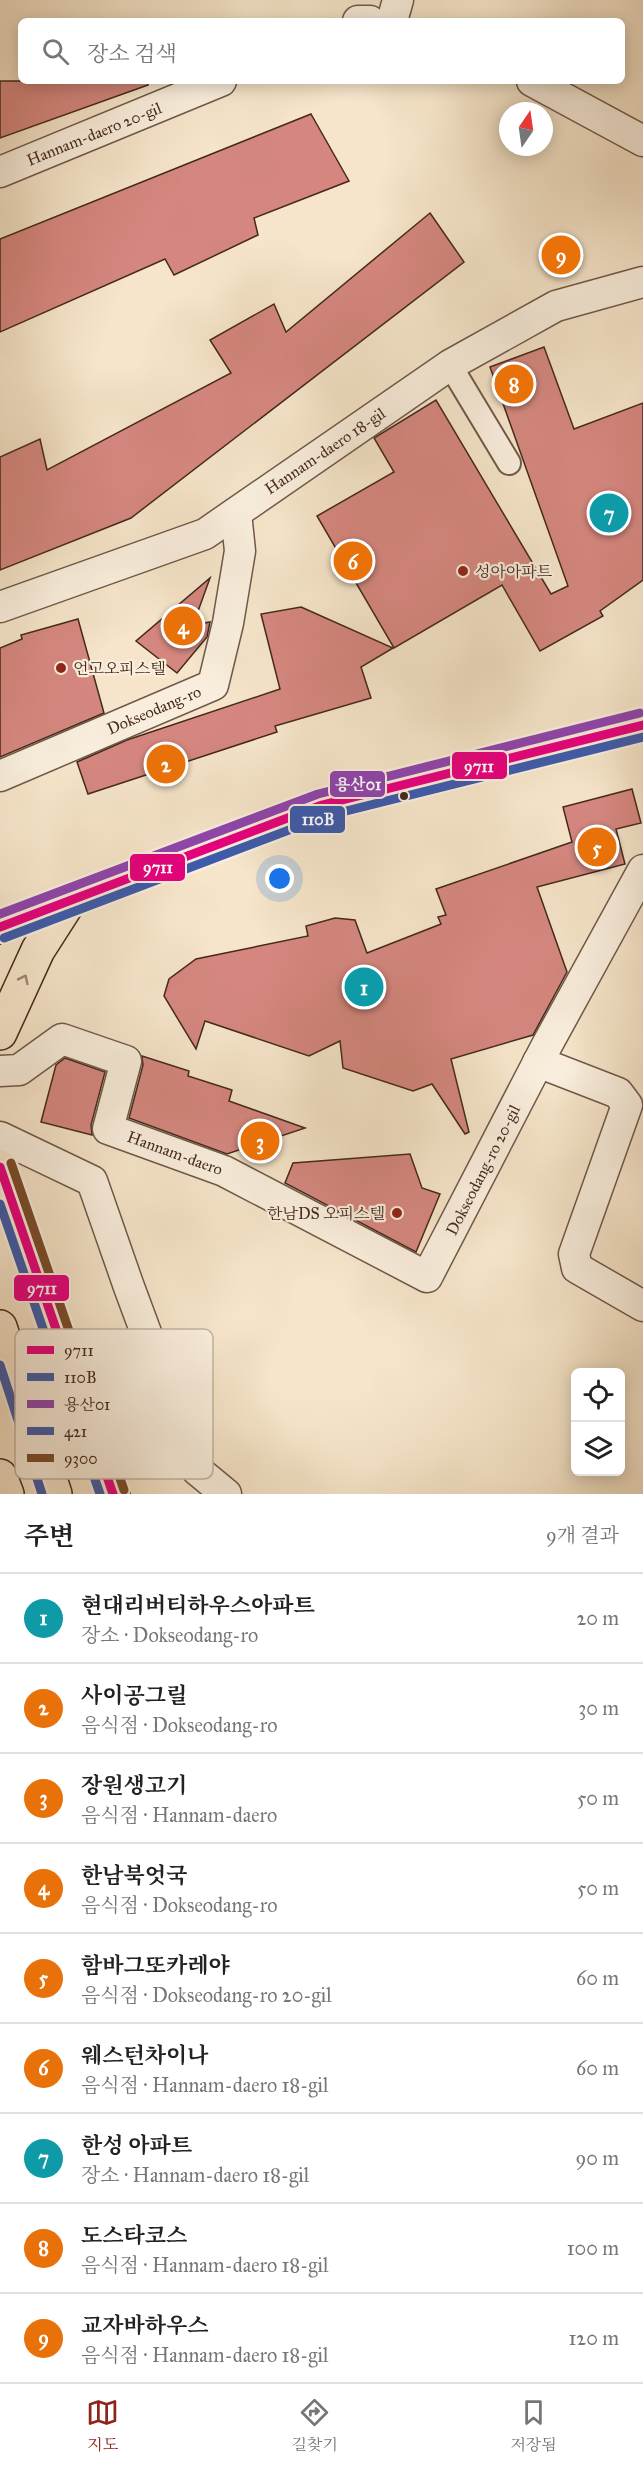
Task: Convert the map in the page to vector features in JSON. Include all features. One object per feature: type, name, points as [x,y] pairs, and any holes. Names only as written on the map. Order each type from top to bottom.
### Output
[{"type":"main road","points":[[0,927],[322,805],[643,725]]},
{"type":"main road","points":[[0,1033],[38,950],[70,900]]},
{"type":"main road","points":[[0,1167],[56,1329]]},
{"type":"main road","points":[[0,1327],[15,1373]]},
{"type":"main road","points":[[0,1476],[7,1494]]},
{"type":"main road","points":[[50,1479],[55,1494]]},
{"type":"main road","points":[[108,1479],[113,1494]]},
{"type":"street","points":[[393,18],[398,0]]},
{"type":"street","name":"Hannam-daero 20-gil","points":[[0,172],[214,84]]},
{"type":"street","points":[[538,84],[643,141]]},
{"type":"street","name":"Hannam-daero 18-gil","points":[[0,607],[205,534],[450,365],[556,306],[643,282]]},
{"type":"street","points":[[450,365],[509,463]]},
{"type":"street","name":"Dokseodang-ro","points":[[0,776],[213,685],[228,623],[240,552],[236,513]]},
{"type":"street","name":"Dokseodang-ro 20-gil","points":[[428,1277],[538,1062],[643,870]]},
{"type":"street","name":"Hannam-daero","points":[[0,1071],[19,1070],[62,1039],[126,1060],[108,1129],[224,1171],[428,1277]]},
{"type":"street","points":[[538,1062],[618,1093],[627,1105],[574,1254],[577,1268],[643,1306]]},
{"type":"street","points":[[0,1137],[92,1181],[145,1329]]},
{"type":"street","points":[[208,1479],[226,1494]]},
{"type":"building","points":[[0,81],[18,81],[18,84],[148,84],[148,85],[0,138]]},
{"type":"building","points":[[311,114],[349,181],[254,218],[258,235],[174,275],[165,259],[0,332],[0,239]]},
{"type":"building","points":[[430,213],[464,262],[131,518],[0,570],[0,457],[40,439],[47,470],[231,373],[210,340],[274,304],[286,332]]},
{"type":"building","points":[[544,347],[574,429],[643,403],[643,580],[600,611],[603,616],[540,651],[502,585],[394,648],[317,516],[394,472],[374,438],[436,400],[551,594],[568,586],[490,367]]},
{"type":"building","points":[[210,578],[193,625],[210,622],[207,637],[177,673],[136,641]]},
{"type":"building","points":[[301,607],[393,648],[361,667],[371,698],[275,726],[277,732],[88,794],[77,762],[127,740],[280,689],[261,614]]},
{"type":"building","points":[[78,619],[104,713],[0,757],[0,648],[22,639],[21,635]]},
{"type":"building","points":[[632,789],[641,823],[616,829],[625,864],[537,887],[567,972],[533,1035],[451,1059],[469,1132],[465,1134],[432,1084],[413,1091],[343,1068],[340,1041],[309,1056],[205,1021],[196,1049],[164,996],[169,979],[196,959],[308,936],[306,926],[335,918],[355,920],[367,953],[441,924],[438,917],[446,915],[436,889],[572,842],[563,807]]},
{"type":"building","points":[[142,1056],[189,1071],[188,1076],[232,1090],[229,1101],[305,1128],[227,1154],[129,1118],[143,1065]]},
{"type":"building","points":[[65,1058],[105,1072],[91,1125],[92,1135],[41,1122],[56,1065]]},
{"type":"building","points":[[410,1154],[422,1188],[440,1194],[416,1252],[285,1183],[293,1163]]},
{"type":"transit line","name":"용산01","points":[[0,914],[318,794],[640,713]]},
{"type":"transit line","name":"9711","points":[[0,927],[322,805],[643,725]]},
{"type":"transit line","name":"110B","points":[[4,938],[326,816],[643,737]]},
{"type":"transit line","name":"9300","points":[[11,1163],[68,1329]]},
{"type":"transit line","name":"9711","points":[[0,1167],[56,1329]]},
{"type":"transit line","name":"421","points":[[0,1204],[43,1329]]},
{"type":"transit line","name":"110B","points":[[0,1365],[15,1411]]},
{"type":"transit line","name":"110B","points":[[37,1479],[42,1494]]},
{"type":"transit line","name":"421","points":[[95,1479],[100,1494]]},
{"type":"transit line","name":"9711","points":[[108,1479],[113,1494]]},
{"type":"transit line","name":"9300","points":[[120,1479],[124,1490]]},
{"type":"place","name":"교자바하우스","points":[[561,255]]},
{"type":"place","name":"도스타코스","points":[[514,384]]},
{"type":"place","name":"한성 아파트","points":[[609,513]]},
{"type":"place","name":"웨스턴차이나","points":[[353,561]]},
{"type":"place","name":"성아아파트","points":[[463,571]]},
{"type":"place","name":"한남북엇국","points":[[183,626]]},
{"type":"place","name":"언고오피스텔","points":[[61,668]]},
{"type":"place","name":"사이공그릴","points":[[166,764]]},
{"type":"place","name":"함바그또카레야","points":[[597,847]]},
{"type":"place","name":"현대리버티하우스아파트","points":[[364,987]]},
{"type":"place","name":"장원생고기","points":[[260,1141]]},
{"type":"place","name":"한남DS 오피스텔","points":[[397,1213]]}]
